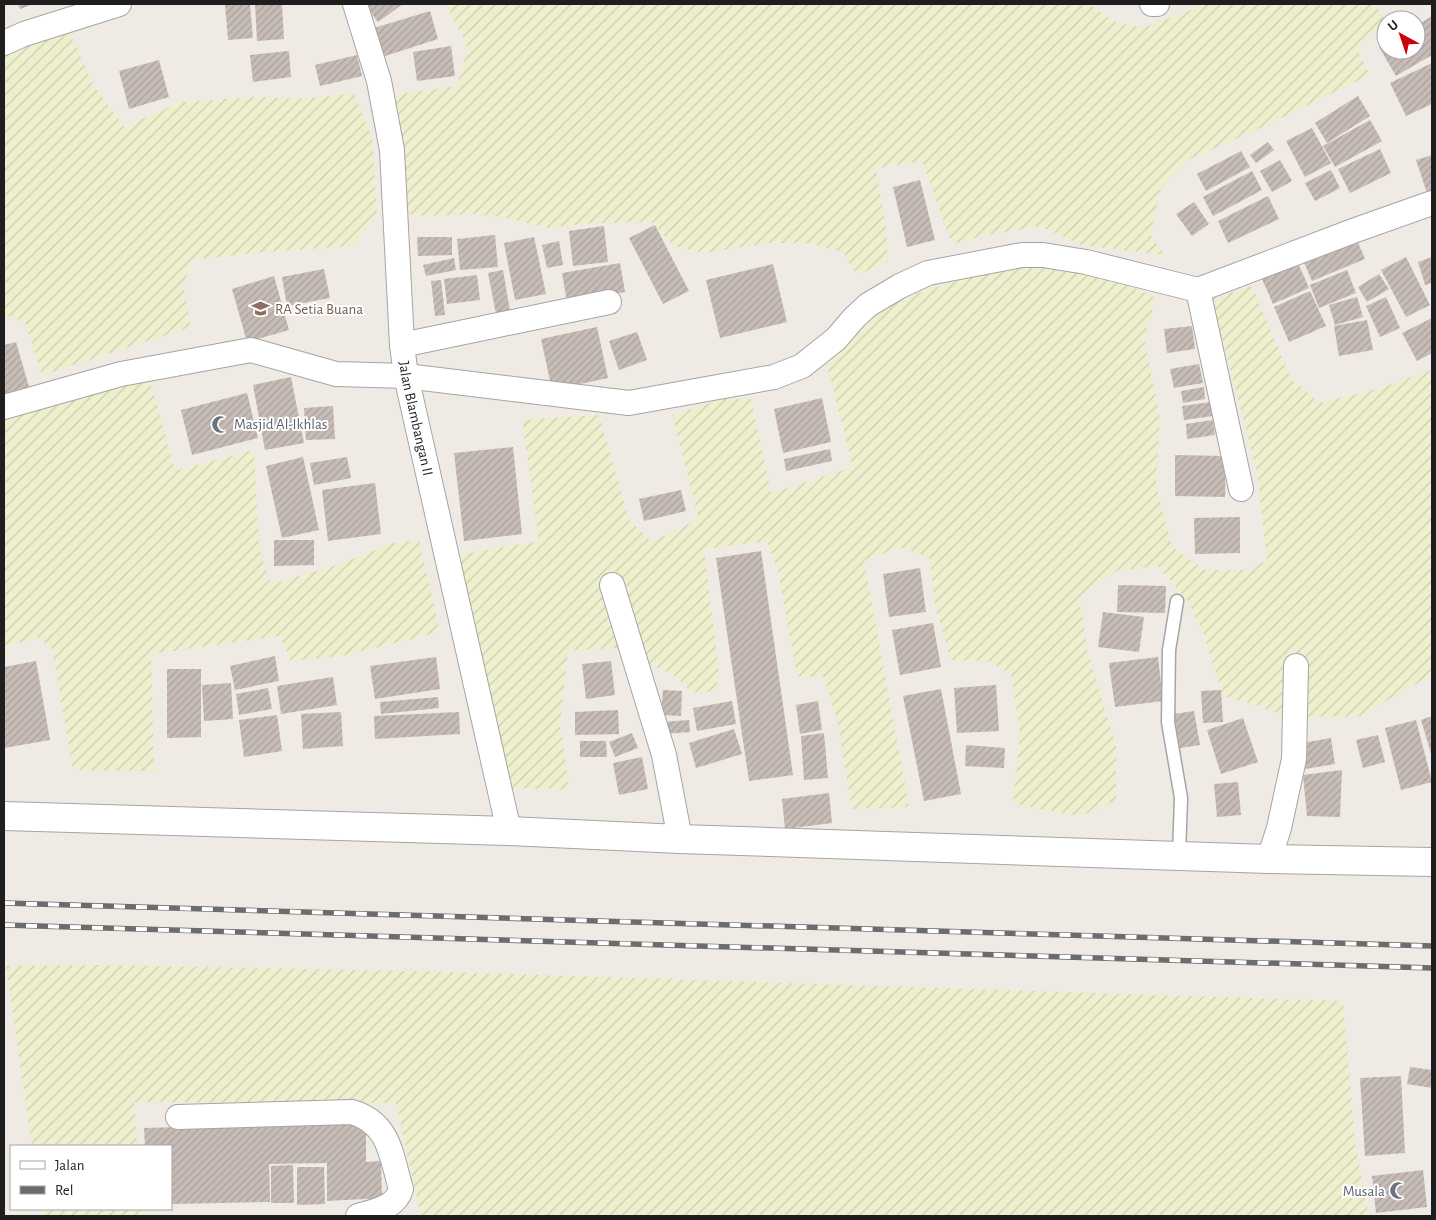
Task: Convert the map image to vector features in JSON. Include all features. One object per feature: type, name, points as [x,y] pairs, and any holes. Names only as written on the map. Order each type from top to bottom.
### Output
[{"type":"street","points":[[4,43],[24,34],[119,4]]},
{"type":"street","name":"Jalan Blambangan II","points":[[356,4],[379,81],[392,150],[402,345],[406,376],[509,831]]},
{"type":"street","points":[[1152,4],[1157,4]]},
{"type":"street","points":[[4,407],[122,374],[251,350],[336,374],[406,376],[629,403],[774,377],[802,366],[836,339],[868,305],[900,286],[928,274],[1022,255],[1043,254],[1086,262],[1198,290],[1344,234],[1432,203]]},
{"type":"street","points":[[1198,290],[1242,489]]},
{"type":"street","points":[[402,345],[609,302]]},
{"type":"street","points":[[612,585],[664,755],[680,839]]},
{"type":"street","points":[[1269,858],[1279,828],[1294,759],[1296,666]]},
{"type":"street","points":[[4,816],[1432,862]]},
{"type":"street","points":[[178,1117],[352,1112],[365,1116],[376,1124],[384,1134],[401,1189],[399,1196],[390,1205],[358,1216]]},
{"type":"lane","points":[[1177,601],[1169,650],[1168,722],[1181,798],[1179,855]]},
{"type":"green space","points":[[446,4],[1089,4],[1115,22],[1143,28],[1207,4],[1375,4],[1379,10],[1376,10],[1376,29],[1356,48],[1370,75],[1254,131],[1186,161],[1161,188],[1150,235],[1165,255],[1082,245],[1040,226],[982,236],[952,244],[922,161],[876,168],[886,228],[888,262],[857,275],[843,252],[808,243],[767,243],[706,253],[674,246],[652,222],[591,223],[547,228],[507,218],[473,214],[427,216],[402,213],[384,96],[457,86],[468,48]]},
{"type":"green space","points":[[67,28],[94,86],[124,127],[181,102],[255,97],[304,99],[354,93],[372,138],[377,214],[353,246],[262,252],[193,260],[183,284],[191,327],[42,375],[25,322],[8,316],[4,319],[4,49]]},
{"type":"green space","points":[[1024,260],[1106,274],[1156,298],[1144,338],[1160,419],[1156,485],[1172,547],[1205,570],[1250,570],[1267,560],[1257,472],[1212,299],[1252,286],[1291,379],[1320,403],[1380,388],[1432,370],[1432,676],[1361,716],[1285,716],[1257,705],[1223,696],[1203,632],[1187,600],[1158,566],[1116,571],[1079,598],[1088,654],[1116,747],[1116,800],[1081,816],[1013,804],[1020,733],[1011,674],[988,661],[951,660],[935,605],[929,557],[900,547],[864,561],[909,807],[852,809],[837,719],[824,677],[797,676],[778,570],[767,541],[704,549],[719,672],[715,692],[692,692],[674,675],[613,648],[568,651],[560,724],[569,789],[505,788],[477,632],[453,556],[539,541],[522,420],[599,415],[629,520],[652,542],[699,519],[672,415],[723,399],[751,399],[771,493],[853,467],[827,365],[862,320],[909,296]]},
{"type":"green space","points":[[148,374],[175,471],[254,450],[259,547],[268,578],[272,584],[334,566],[394,543],[419,540],[440,632],[342,656],[291,661],[280,636],[151,654],[154,771],[73,770],[52,649],[38,637],[4,647],[4,411]]},
{"type":"green space","points":[[103,965],[414,971],[1343,1001],[1355,1144],[1369,1216],[421,1216],[396,1103],[134,1102],[137,1145],[32,1145],[6,966]]},
{"type":"green space","points":[[41,1210],[140,1210],[141,1216],[42,1216]]},
{"type":"building","points":[[18,4],[34,4],[20,9]]},
{"type":"building","points":[[225,4],[250,4],[253,38],[228,40]]},
{"type":"building","points":[[255,4],[282,4],[284,39],[257,41]]},
{"type":"building","points":[[403,4],[378,22],[365,5]]},
{"type":"building","points":[[430,11],[438,39],[382,57],[374,28]]},
{"type":"building","points":[[1432,16],[1432,55],[1426,58],[1426,20]]},
{"type":"building","points":[[451,46],[455,76],[417,81],[413,52]]},
{"type":"building","points":[[289,51],[291,77],[253,82],[250,55]]},
{"type":"building","points":[[357,55],[362,76],[320,86],[315,65]]},
{"type":"building","points":[[159,60],[169,97],[129,109],[119,71]]},
{"type":"building","points":[[1387,60],[1423,60],[1396,76]]},
{"type":"building","points":[[1432,63],[1432,104],[1406,116],[1390,83]]},
{"type":"building","points":[[1358,96],[1370,116],[1327,143],[1315,123]]},
{"type":"building","points":[[1370,120],[1382,141],[1335,167],[1323,146]]},
{"type":"building","points":[[1312,128],[1331,163],[1305,177],[1286,141]]},
{"type":"building","points":[[1268,142],[1274,150],[1256,163],[1250,155]]},
{"type":"building","points":[[1380,149],[1391,173],[1350,193],[1338,169]]},
{"type":"building","points":[[1241,151],[1250,167],[1206,191],[1197,174]]},
{"type":"building","points":[[1432,155],[1432,197],[1429,199],[1416,160]]},
{"type":"building","points":[[1280,160],[1292,181],[1272,192],[1260,171]]},
{"type":"building","points":[[1331,170],[1340,188],[1315,201],[1305,183]]},
{"type":"building","points":[[1252,171],[1262,190],[1213,216],[1203,197]]},
{"type":"building","points":[[920,180],[935,240],[907,247],[893,187]]},
{"type":"building","points":[[1268,196],[1279,219],[1228,243],[1218,221]]},
{"type":"building","points":[[1194,202],[1209,224],[1192,236],[1176,214]]},
{"type":"building","points":[[655,225],[689,291],[663,304],[629,238]]},
{"type":"building","points":[[604,226],[608,262],[573,266],[569,231]]},
{"type":"building","points":[[495,235],[498,267],[460,270],[457,239]]},
{"type":"building","points":[[417,237],[452,237],[452,255],[418,256]]},
{"type":"building","points":[[534,237],[546,294],[515,300],[504,243]]},
{"type":"building","points":[[1356,238],[1365,259],[1312,281],[1303,260]]},
{"type":"building","points":[[559,241],[563,265],[547,268],[542,245]]},
{"type":"building","points":[[1406,257],[1430,305],[1406,317],[1381,270]]},
{"type":"building","points":[[1432,257],[1432,283],[1425,285],[1418,262]]},
{"type":"building","points":[[454,258],[456,270],[426,276],[423,265]]},
{"type":"building","points":[[620,263],[625,292],[567,302],[562,273]]},
{"type":"building","points":[[1298,263],[1309,288],[1273,304],[1262,279]]},
{"type":"building","points":[[773,264],[787,322],[720,338],[706,280]]},
{"type":"building","points":[[324,269],[330,298],[287,306],[282,277]]},
{"type":"building","points":[[503,270],[510,311],[496,314],[488,273]]},
{"type":"building","points":[[1347,270],[1356,293],[1319,308],[1310,285]]},
{"type":"building","points":[[1379,274],[1389,289],[1367,302],[1358,287]]},
{"type":"building","points":[[477,275],[480,300],[447,304],[444,279]]},
{"type":"building","name":"RA Setia Buana","points":[[274,276],[289,330],[247,342],[232,289]]},
{"type":"building","points":[[441,280],[445,315],[435,316],[431,281]]},
{"type":"building","points":[[1310,291],[1326,326],[1289,342],[1274,307]]},
{"type":"building","points":[[1357,297],[1363,317],[1335,325],[1329,305]]},
{"type":"building","points":[[1386,297],[1400,328],[1380,337],[1366,306]]},
{"type":"building","points":[[1432,318],[1432,353],[1417,361],[1402,333]]},
{"type":"building","points":[[1367,320],[1373,350],[1339,356],[1334,326]]},
{"type":"building","points":[[1192,326],[1195,349],[1167,353],[1164,329]]},
{"type":"building","points":[[597,327],[608,378],[552,390],[541,339]]},
{"type":"building","points":[[637,332],[647,360],[619,370],[609,341]]},
{"type":"building","points":[[16,342],[29,387],[4,394],[4,345]]},
{"type":"building","points":[[1199,364],[1203,383],[1174,388],[1170,369]]},
{"type":"building","points":[[291,377],[304,443],[265,450],[253,385]]},
{"type":"building","points":[[1204,387],[1205,399],[1183,403],[1181,391]]},
{"type":"building","name":"Masjid Al-Ikhlas","points":[[247,393],[258,438],[192,455],[181,410]]},
{"type":"building","points":[[822,398],[831,442],[783,453],[774,409]]},
{"type":"building","points":[[1211,402],[1213,416],[1184,420],[1182,406]]},
{"type":"building","points":[[333,406],[335,439],[306,440],[304,408]]},
{"type":"building","points":[[1213,420],[1215,435],[1187,439],[1186,424]]},
{"type":"building","points":[[513,447],[522,534],[464,541],[454,453]]},
{"type":"building","points":[[830,449],[832,461],[786,471],[784,459]]},
{"type":"building","points":[[1175,455],[1226,456],[1225,497],[1175,496]]},
{"type":"building","points":[[303,457],[319,530],[282,538],[266,466]]},
{"type":"building","points":[[347,457],[351,478],[314,485],[310,463]]},
{"type":"building","points":[[375,483],[381,534],[328,541],[322,490]]},
{"type":"building","points":[[681,490],[686,511],[644,521],[639,499]]},
{"type":"building","points":[[1240,517],[1240,553],[1195,554],[1194,518]]},
{"type":"building","points":[[274,540],[314,540],[314,565],[274,566]]},
{"type":"building","points":[[761,551],[793,775],[749,781],[716,558]]},
{"type":"building","points":[[920,568],[926,612],[889,617],[883,574]]},
{"type":"building","points":[[1118,585],[1166,586],[1165,613],[1117,612]]},
{"type":"building","points":[[1103,612],[1144,617],[1139,652],[1098,647]]},
{"type":"building","points":[[933,623],[941,667],[900,675],[892,630]]},
{"type":"building","points":[[275,656],[279,681],[235,690],[230,666]]},
{"type":"building","points":[[436,657],[440,689],[375,699],[370,666]]},
{"type":"building","points":[[1158,657],[1163,701],[1115,707],[1109,663]]},
{"type":"building","points":[[36,661],[50,740],[4,748],[4,667]]},
{"type":"building","points":[[611,661],[615,695],[586,699],[582,664]]},
{"type":"building","points":[[167,669],[201,669],[201,737],[167,738]]},
{"type":"building","points":[[333,677],[337,705],[281,714],[277,686]]},
{"type":"building","points":[[231,683],[233,719],[204,721],[202,685]]},
{"type":"building","points":[[996,685],[999,731],[957,733],[954,688]]},
{"type":"building","points":[[268,688],[272,709],[239,715],[236,694]]},
{"type":"building","points":[[941,689],[961,794],[924,801],[903,696]]},
{"type":"building","points":[[663,690],[682,691],[681,716],[661,715]]},
{"type":"building","points":[[1221,690],[1223,722],[1203,723],[1201,691]]},
{"type":"building","points":[[438,697],[439,708],[381,714],[380,702]]},
{"type":"building","points":[[732,701],[736,724],[697,731],[693,708]]},
{"type":"building","points":[[818,701],[822,730],[800,734],[796,705]]},
{"type":"building","points":[[618,710],[619,734],[575,735],[575,712]]},
{"type":"building","points":[[1194,711],[1200,745],[1180,748],[1174,714]]},
{"type":"building","points":[[341,712],[343,746],[303,749],[301,714]]},
{"type":"building","points":[[459,712],[460,734],[375,739],[374,716]]},
{"type":"building","points":[[277,715],[282,751],[244,757],[239,720]]},
{"type":"building","points":[[1432,716],[1432,757],[1421,720]]},
{"type":"building","points":[[1243,718],[1258,762],[1221,774],[1207,730]]},
{"type":"building","points":[[689,720],[690,732],[663,734],[662,722]]},
{"type":"building","points":[[1416,720],[1432,782],[1401,790],[1385,728]]},
{"type":"building","points":[[734,729],[742,754],[696,768],[689,743]]},
{"type":"building","points":[[632,733],[638,748],[615,757],[609,742]]},
{"type":"building","points":[[824,733],[828,778],[804,780],[801,736]]},
{"type":"building","points":[[1378,735],[1385,762],[1363,768],[1356,740]]},
{"type":"building","points":[[1331,738],[1335,764],[1299,770],[1296,744]]},
{"type":"building","points":[[580,741],[606,741],[607,757],[580,757]]},
{"type":"building","points":[[966,745],[1005,748],[1004,768],[965,766]]},
{"type":"building","points":[[642,757],[648,789],[619,795],[613,763]]},
{"type":"building","points":[[1342,770],[1340,817],[1307,816],[1303,775]]},
{"type":"building","points":[[1238,782],[1241,815],[1217,817],[1214,784]]},
{"type":"building","points":[[829,793],[832,823],[785,829],[782,799]]},
{"type":"building","points":[[1410,1067],[1432,1070],[1432,1088],[1407,1084]]},
{"type":"building","points":[[1401,1076],[1405,1153],[1365,1156],[1360,1078]]},
{"type":"building","points":[[366,1122],[366,1162],[381,1161],[382,1198],[327,1201],[327,1163],[269,1164],[270,1202],[172,1204],[172,1145],[145,1145],[144,1128]]},
{"type":"building","points":[[293,1165],[294,1203],[271,1203],[271,1166]]},
{"type":"building","points":[[297,1167],[324,1167],[325,1204],[297,1205]]},
{"type":"building","name":"Musala","points":[[1423,1170],[1427,1207],[1376,1213],[1372,1176]]},
{"type":"railway","points":[[4,903],[1432,946]]},
{"type":"railway","points":[[4,925],[1432,968]]},
{"type":"place","name":"RA Setia Buana","points":[[261,309]]},
{"type":"place","name":"Masjid Al-Ikhlas","points":[[220,424]]},
{"type":"place","name":"Musala","points":[[1399,1191]]}]
